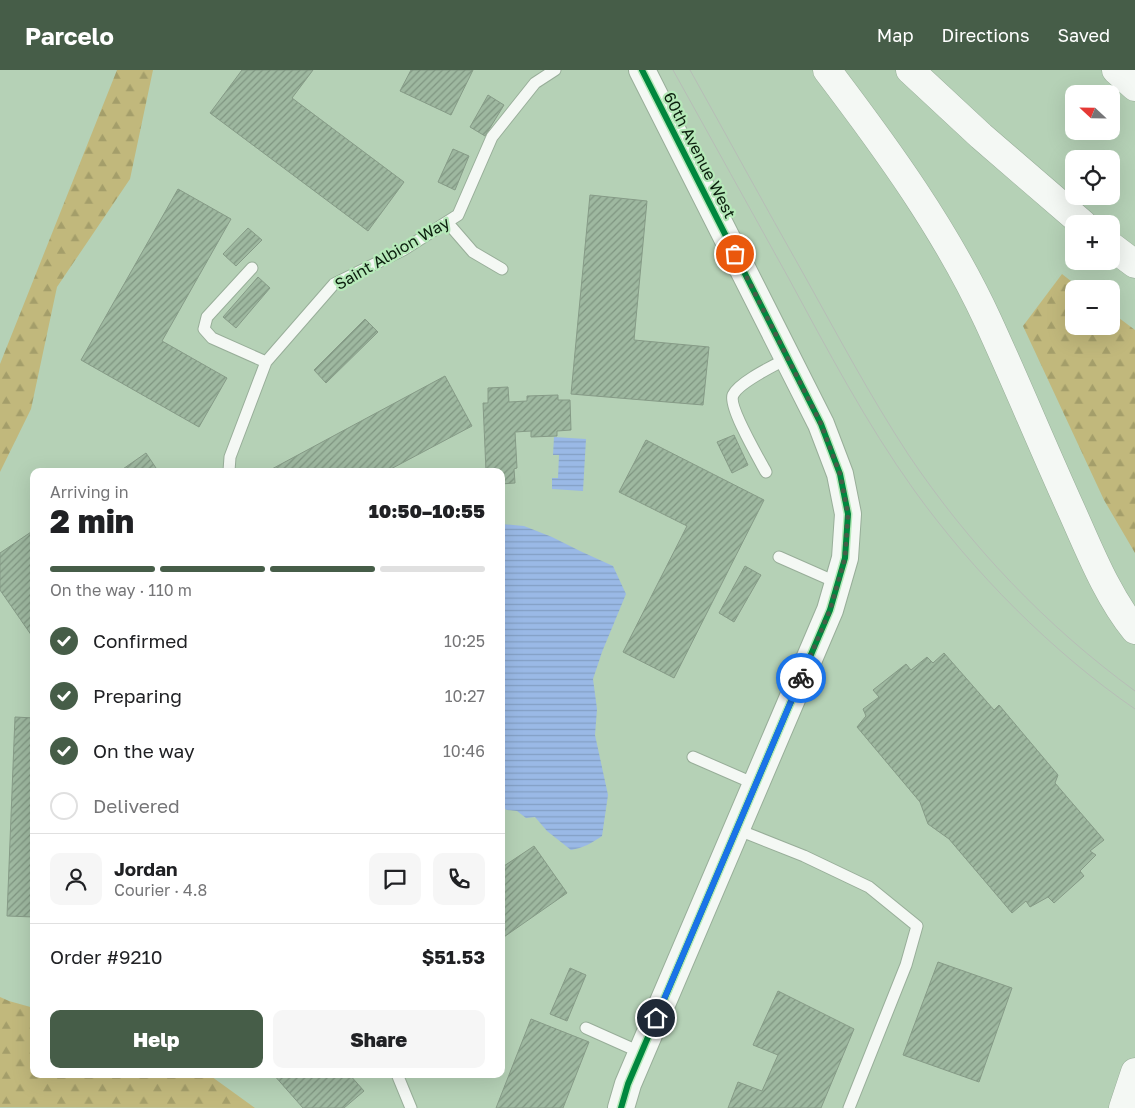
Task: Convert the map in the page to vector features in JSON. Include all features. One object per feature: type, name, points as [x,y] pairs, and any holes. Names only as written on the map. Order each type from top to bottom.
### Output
[{"type":"main road","points":[[827,70],[911,186],[962,270],[987,319],[1094,560],[1116,604],[1135,630]]},
{"type":"main road","points":[[910,70],[981,136],[1073,215]]},
{"type":"main road","points":[[1116,70],[1135,87]]},
{"type":"main road","points":[[1120,253],[1135,264]]},
{"type":"main road","points":[[1123,1108],[1135,1072]]},
{"type":"street","name":"60th Avenue West","points":[[621,1108],[628,1084],[830,610],[845,558],[848,514],[840,474],[821,424],[642,70]]},
{"type":"lane","name":"Saint Albion Way","points":[[229,468],[230,457],[266,362],[334,284],[403,250],[458,215],[492,137],[535,83],[555,70]]},
{"type":"lane","points":[[458,215],[458,236]]},
{"type":"lane","points":[[446,222],[474,252],[502,269]]},
{"type":"lane","points":[[252,268],[207,317],[204,329],[212,338],[266,362]]},
{"type":"lane","points":[[766,472],[741,424],[733,406],[732,397],[736,390],[760,373],[788,358]]},
{"type":"lane","points":[[780,557],[838,583]]},
{"type":"lane","points":[[693,757],[756,784]]},
{"type":"lane","points":[[736,830],[804,856],[870,887],[917,926],[906,964],[849,1108]]},
{"type":"lane","points":[[586,1028],[642,1053]]},
{"type":"lane","points":[[399,1078],[411,1108]]},
{"type":"green space","points":[[117,70],[153,70],[130,179],[57,287],[31,409],[0,472],[0,364]]},
{"type":"green space","points":[[1062,274],[1070,280],[1065,280],[1065,335],[1120,335],[1120,319],[1135,330],[1135,553],[1104,500],[1023,326]]},
{"type":"green space","points":[[0,997],[30,1007],[30,1078],[214,1078],[255,1108],[0,1107]]},
{"type":"water","points":[[554,437],[586,439],[583,491],[552,489],[552,478],[558,478],[559,455],[553,455]]},
{"type":"water","points":[[505,524],[524,526],[613,566],[626,594],[593,679],[597,709],[595,735],[608,795],[602,836],[587,845],[571,850],[547,831],[535,817],[526,818],[517,811],[505,809]]},
{"type":"building","points":[[242,70],[313,70],[292,98],[404,182],[368,231],[210,113]]},
{"type":"building","points":[[411,70],[473,70],[451,115],[400,91]]},
{"type":"building","points":[[488,95],[504,105],[485,136],[470,127]]},
{"type":"building","points":[[453,149],[469,156],[455,190],[438,182]]},
{"type":"building","points":[[178,189],[231,219],[162,341],[227,378],[199,427],[81,360]]},
{"type":"building","points":[[590,195],[647,201],[634,340],[709,347],[703,405],[571,394]]},
{"type":"building","points":[[248,228],[262,240],[236,266],[223,254]]},
{"type":"building","points":[[258,277],[270,288],[236,328],[223,317]]},
{"type":"building","points":[[365,319],[378,332],[326,383],[314,370]]},
{"type":"building","points":[[445,376],[472,426],[393,468],[274,468]]},
{"type":"building","points":[[508,387],[509,402],[527,401],[527,396],[558,395],[558,400],[570,400],[571,430],[557,431],[557,436],[531,437],[531,431],[515,432],[517,468],[514,469],[515,483],[505,484],[505,468],[486,468],[483,403],[488,403],[488,388]]},
{"type":"building","points":[[734,435],[748,465],[732,473],[717,442]]},
{"type":"building","points":[[646,440],[764,500],[674,678],[623,652],[687,526],[619,492]]},
{"type":"building","points":[[146,453],[156,468],[124,468]]},
{"type":"building","points":[[30,533],[30,633],[0,590],[0,553]]},
{"type":"building","points":[[745,566],[761,575],[734,622],[719,613]]},
{"type":"building","points":[[944,653],[994,710],[999,705],[1058,775],[1055,783],[1104,840],[1090,851],[1096,855],[1080,871],[1084,876],[1054,903],[1048,897],[1030,907],[1026,901],[1012,913],[949,839],[928,824],[920,802],[857,727],[866,716],[863,709],[879,697],[873,690],[906,664],[911,670],[927,657],[933,663]]},
{"type":"building","points":[[15,717],[30,718],[30,917],[7,916]]},
{"type":"building","points":[[534,846],[567,893],[505,936],[505,865]]},
{"type":"building","points":[[938,962],[1012,988],[979,1082],[903,1055]]},
{"type":"building","points":[[570,968],[586,975],[567,1021],[550,1014]]},
{"type":"building","points":[[778,991],[854,1029],[821,1108],[728,1108],[738,1082],[762,1091],[778,1055],[753,1045]]},
{"type":"building","points":[[531,1019],[589,1042],[563,1108],[496,1108]]},
{"type":"building","points":[[277,1078],[353,1078],[364,1091],[344,1108],[303,1108]]},
{"type":"tram line","points":[[673,70],[848,385],[896,465],[914,490],[962,551],[1016,609],[1074,662],[1135,709]]},
{"type":"tram line","points":[[690,70],[867,387],[908,454],[932,488],[983,552],[1011,582],[1071,639],[1135,691]]},
{"type":"cycle path","points":[[621,1108],[628,1084],[830,610],[845,558],[848,514],[840,474],[821,424],[642,70]]},
{"type":"way so far","points":[[735,254],[821,424],[840,474],[848,514],[845,558],[830,610],[801,678]]},
{"type":"route","points":[[656,1018],[801,678]]}]
